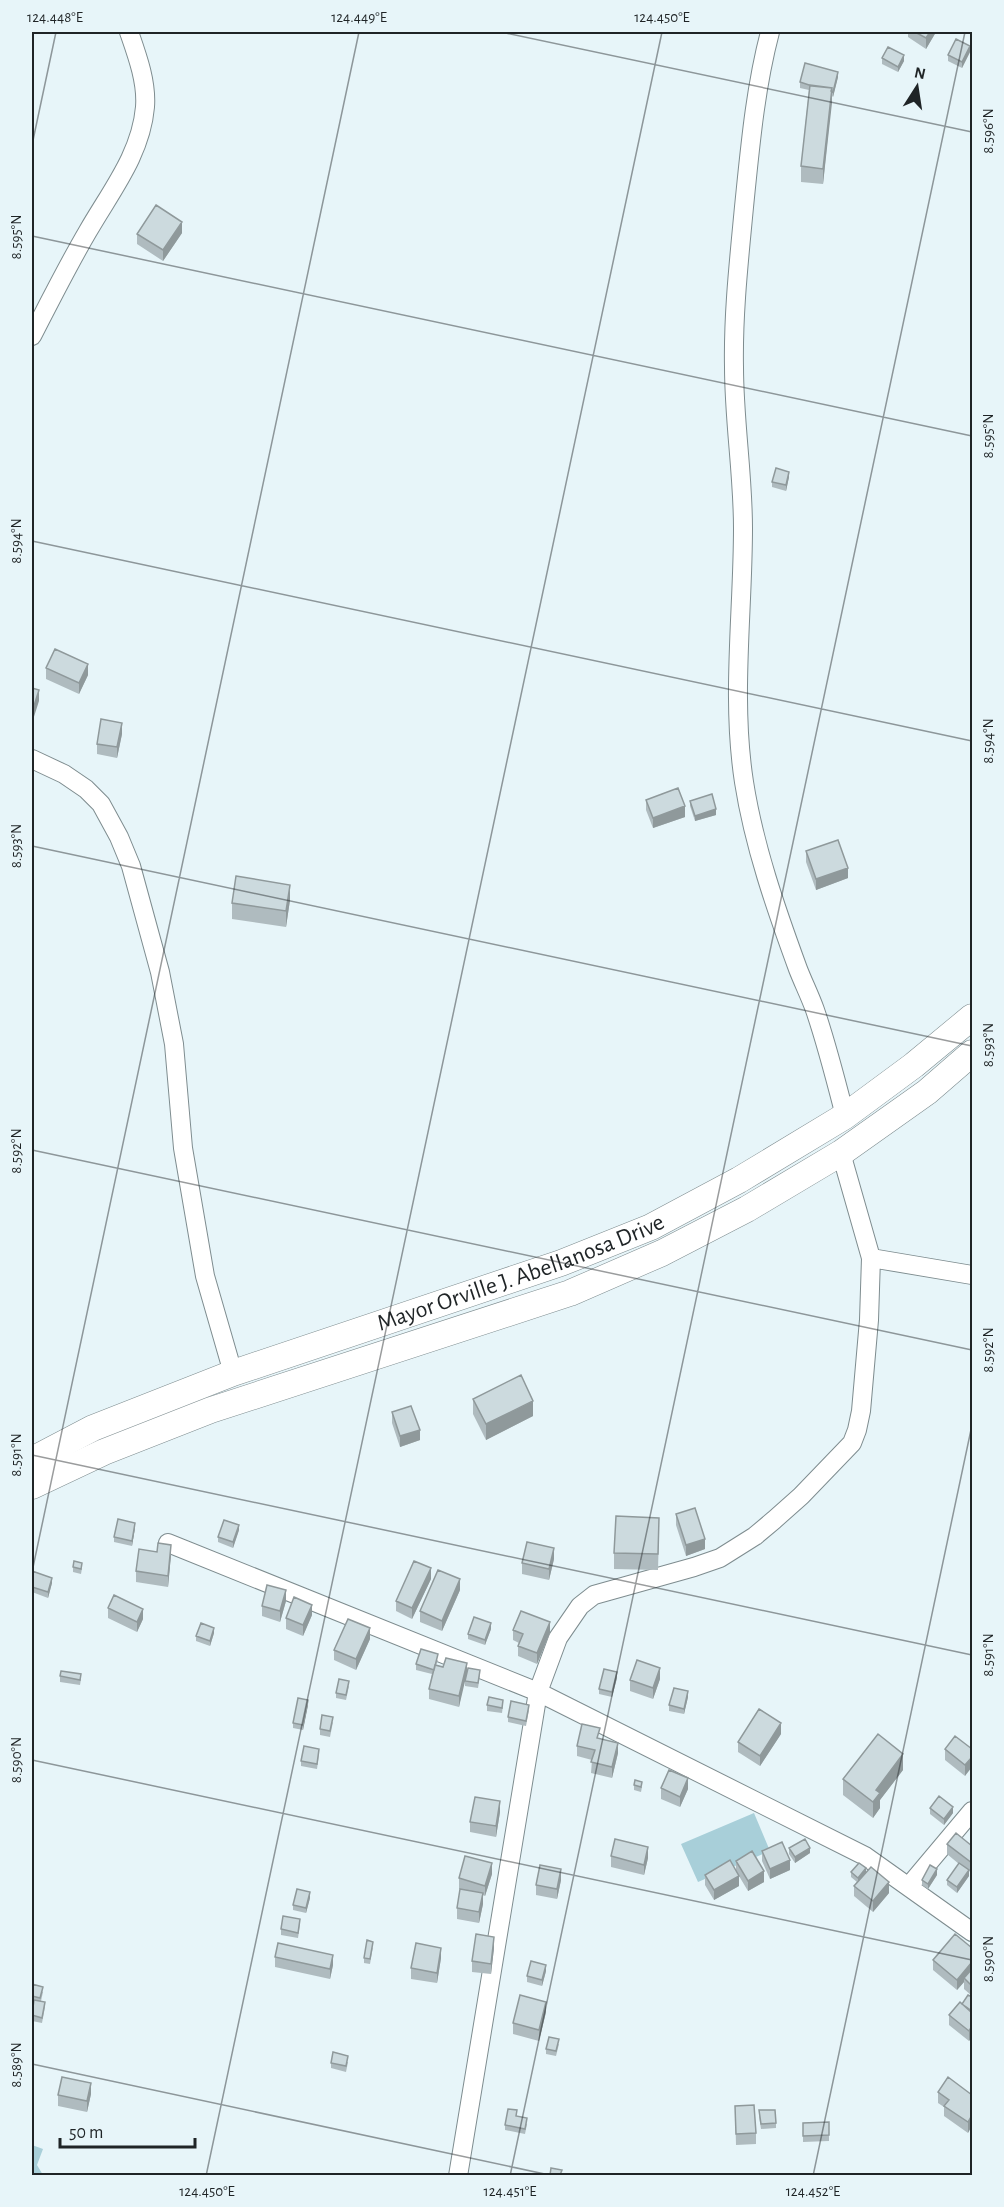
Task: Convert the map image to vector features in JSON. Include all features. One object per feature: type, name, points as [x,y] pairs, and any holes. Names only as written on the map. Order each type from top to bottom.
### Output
[{"type":"main road","name":"Mayor Orville J. Abellanosa Drive","points":[[32,1460],[93,1428],[233,1373],[561,1263],[651,1227],[739,1180],[845,1116],[914,1065],[972,1017]]},
{"type":"main road","name":"Mayor Orville J. Abellanosa Drive","points":[[32,1486],[104,1452],[211,1410],[570,1293],[662,1253],[747,1209],[841,1153],[927,1092],[972,1053]]},
{"type":"main road","points":[[561,1263],[570,1293]]},
{"type":"street","points":[[32,336],[88,231],[129,162],[140,137],[145,105],[139,63],[129,32]]},
{"type":"street","points":[[770,32],[758,81],[751,127],[735,326],[736,421],[743,513],[738,680],[740,739],[744,783],[763,864],[831,1061],[845,1116]]},
{"type":"street","points":[[32,759],[64,774],[86,789],[101,804],[119,837],[131,866],[160,972],[174,1044],[183,1149],[205,1276],[233,1373]]},
{"type":"street","points":[[458,2175],[538,1692],[558,1638],[580,1606],[594,1595],[720,1558],[755,1536],[801,1496],[852,1443],[857,1430],[861,1411],[869,1320],[871,1258],[841,1153]]},
{"type":"street","points":[[871,1258],[972,1275]]},
{"type":"street","points":[[168,1543],[538,1692],[865,1857],[972,1932]]},
{"type":"street","points":[[909,1886],[972,1811]]},
{"type":"shaded area","points":[[754,1813],[770,1851],[698,1882],[681,1844]]},
{"type":"shaded area","points":[[32,2145],[43,2149],[37,2165],[43,2175],[32,2175]]},
{"type":"building","points":[[915,32],[930,32],[926,38]]},
{"type":"building","points":[[956,39],[970,46],[962,62],[948,55]]},
{"type":"building","points":[[888,47],[904,55],[898,67],[882,58]]},
{"type":"building","points":[[805,63],[838,72],[833,92],[832,88],[800,82]]},
{"type":"building","points":[[810,85],[832,88],[823,169],[801,166]]},
{"type":"building","points":[[156,205],[182,222],[163,250],[137,234]]},
{"type":"building","points":[[776,468],[789,472],[786,485],[772,482]]},
{"type":"building","points":[[55,649],[88,664],[79,683],[46,668]]},
{"type":"building","points":[[32,688],[39,690],[32,712]]},
{"type":"building","points":[[101,719],[122,723],[117,747],[97,744]]},
{"type":"building","points":[[678,788],[685,806],[653,818],[646,800]]},
{"type":"building","points":[[712,794],[716,809],[695,816],[690,801]]},
{"type":"building","points":[[838,840],[848,868],[816,879],[806,851]]},
{"type":"building","points":[[236,876],[290,885],[286,911],[232,903]]},
{"type":"building","points":[[521,1375],[533,1401],[486,1424],[473,1399]]},
{"type":"building","points":[[411,1406],[420,1430],[400,1436],[392,1412]]},
{"type":"building","points":[[695,1508],[705,1539],[686,1545],[676,1514]]},
{"type":"building","points":[[616,1516],[659,1518],[658,1554],[614,1553]]},
{"type":"building","points":[[118,1519],[135,1523],[132,1541],[114,1537]]},
{"type":"building","points":[[224,1520],[239,1525],[233,1542],[218,1537]]},
{"type":"building","points":[[527,1542],[554,1548],[549,1569],[522,1563]]},
{"type":"building","points":[[158,1543],[171,1545],[168,1576],[136,1571],[139,1549],[157,1552]]},
{"type":"building","points":[[74,1561],[82,1563],[81,1569],[73,1567]]},
{"type":"building","points":[[414,1561],[431,1568],[412,1608],[396,1601]]},
{"type":"building","points":[[438,1570],[460,1579],[442,1621],[420,1611]]},
{"type":"building","points":[[32,1571],[52,1578],[48,1592],[32,1587]]},
{"type":"building","points":[[267,1585],[286,1590],[280,1611],[262,1606]]},
{"type":"building","points":[[114,1595],[143,1609],[137,1622],[108,1608]]},
{"type":"building","points":[[294,1597],[312,1605],[303,1625],[286,1618]]},
{"type":"building","points":[[521,1611],[550,1622],[537,1653],[518,1646],[523,1634],[513,1630]]},
{"type":"building","points":[[474,1617],[491,1623],[485,1640],[468,1634]]},
{"type":"building","points":[[348,1619],[370,1628],[356,1659],[334,1650]]},
{"type":"building","points":[[201,1623],[214,1628],[210,1641],[196,1636]]},
{"type":"building","points":[[421,1649],[438,1654],[434,1670],[416,1664]]},
{"type":"building","points":[[446,1658],[467,1663],[459,1696],[429,1689],[435,1665],[443,1667]]},
{"type":"building","points":[[637,1660],[660,1668],[653,1688],[630,1680]]},
{"type":"building","points":[[468,1668],[480,1670],[478,1683],[465,1681]]},
{"type":"building","points":[[604,1669],[617,1672],[612,1692],[599,1689]]},
{"type":"building","points":[[61,1671],[81,1674],[80,1680],[60,1676]]},
{"type":"building","points":[[339,1679],[349,1681],[346,1695],[336,1693]]},
{"type":"building","points":[[674,1688],[688,1691],[684,1709],[669,1705]]},
{"type":"building","points":[[489,1697],[503,1700],[502,1708],[487,1705]]},
{"type":"building","points":[[298,1698],[308,1700],[303,1725],[293,1723]]},
{"type":"building","points":[[511,1701],[529,1705],[526,1721],[508,1717]]},
{"type":"building","points":[[759,1709],[781,1723],[760,1756],[738,1742]]},
{"type":"building","points":[[322,1715],[333,1717],[330,1731],[320,1729]]},
{"type":"building","points":[[582,1724],[600,1728],[597,1738],[618,1743],[612,1767],[591,1762],[595,1750],[577,1746]]},
{"type":"building","points":[[878,1734],[903,1754],[876,1790],[880,1793],[873,1802],[843,1779]]},
{"type":"building","points":[[955,1736],[972,1749],[972,1757],[965,1765],[945,1749]]},
{"type":"building","points":[[304,1746],[319,1749],[317,1764],[301,1761]]},
{"type":"building","points":[[669,1770],[688,1778],[680,1797],[661,1788]]},
{"type":"building","points":[[635,1780],[642,1782],[641,1787],[634,1785]]},
{"type":"building","points":[[939,1796],[953,1807],[944,1819],[930,1808]]},
{"type":"building","points":[[475,1797],[500,1801],[496,1826],[470,1822]]},
{"type":"building","points":[[956,1833],[972,1846],[972,1863],[947,1844]]},
{"type":"building","points":[[615,1839],[648,1847],[644,1865],[611,1856]]},
{"type":"building","points":[[805,1839],[810,1848],[795,1857],[789,1848]]},
{"type":"building","points":[[782,1842],[790,1860],[770,1869],[762,1851]]},
{"type":"building","points":[[752,1851],[764,1871],[748,1881],[736,1861]]},
{"type":"building","points":[[465,1856],[492,1863],[485,1886],[459,1878]]},
{"type":"building","points":[[730,1860],[739,1876],[714,1890],[705,1875]]},
{"type":"building","points":[[859,1863],[866,1868],[858,1878],[851,1872]]},
{"type":"building","points":[[959,1863],[969,1870],[957,1887],[947,1880]]},
{"type":"building","points":[[540,1865],[561,1869],[557,1889],[536,1885]]},
{"type":"building","points":[[930,1865],[937,1869],[928,1884],[922,1880]]},
{"type":"building","points":[[871,1867],[889,1882],[873,1901],[854,1886]]},
{"type":"building","points":[[297,1889],[310,1892],[306,1908],[293,1905]]},
{"type":"building","points":[[460,1889],[483,1893],[479,1912],[457,1908]]},
{"type":"building","points":[[283,1916],[300,1919],[298,1933],[281,1929]]},
{"type":"building","points":[[476,1934],[494,1937],[491,1964],[472,1961]]},
{"type":"building","points":[[955,1934],[972,1948],[972,1962],[957,1980],[933,1960]]},
{"type":"building","points":[[367,1940],[373,1942],[370,1959],[364,1958]]},
{"type":"building","points":[[278,1943],[333,1955],[330,1969],[275,1957]]},
{"type":"building","points":[[416,1943],[441,1948],[437,1973],[411,1968]]},
{"type":"building","points":[[531,1961],[546,1965],[542,1980],[527,1976]]},
{"type":"building","points":[[972,1969],[972,1986],[964,1978]]},
{"type":"building","points":[[32,1984],[43,1987],[40,1998],[32,1996]]},
{"type":"building","points":[[520,1995],[546,2002],[539,2030],[513,2023]]},
{"type":"building","points":[[968,1995],[972,1997],[972,2011],[962,2004]]},
{"type":"building","points":[[34,2000],[45,2002],[42,2018],[32,2015]]},
{"type":"building","points":[[960,2002],[972,2013],[972,2026],[969,2031],[949,2015]]},
{"type":"building","points":[[549,2037],[559,2039],[556,2051],[546,2049]]},
{"type":"building","points":[[333,2052],[348,2056],[346,2066],[331,2063]]},
{"type":"building","points":[[62,2077],[91,2083],[87,2101],[58,2095]]},
{"type":"building","points":[[948,2077],[972,2095],[972,2115],[968,2122],[944,2106],[949,2100],[938,2092]]},
{"type":"building","points":[[754,2105],[756,2133],[736,2134],[735,2106]]},
{"type":"building","points":[[508,2109],[517,2110],[516,2116],[527,2118],[525,2129],[505,2125]]},
{"type":"building","points":[[759,2110],[775,2110],[776,2123],[761,2124]]},
{"type":"building","points":[[829,2122],[829,2135],[803,2136],[803,2123]]},
{"type":"building","points":[[551,2168],[562,2170],[560,2175],[550,2175]]}]
